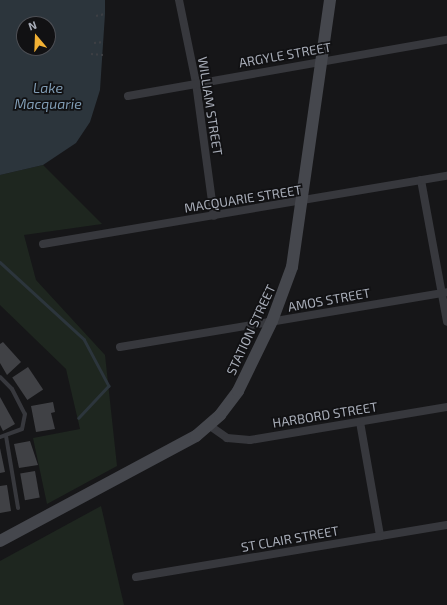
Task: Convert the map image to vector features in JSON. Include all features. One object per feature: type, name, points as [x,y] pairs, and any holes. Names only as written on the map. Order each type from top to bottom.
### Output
[{"type":"street","name":"WILLIAM STREET","points":[[179,0],[196,83],[214,216]]},
{"type":"street","name":"STATION STREET","points":[[0,541],[210,426],[238,391],[272,322],[292,267],[303,202],[330,0]]},
{"type":"street","name":"ARGYLE STREET","points":[[128,96],[447,40]]},
{"type":"street","name":"MACQUARIE STREET","points":[[43,244],[303,202],[447,176]]},
{"type":"street","points":[[421,180],[445,292],[447,322]]},
{"type":"street","name":"AMOS STREET","points":[[120,347],[445,292]]},
{"type":"street","name":"HARBORD STREET","points":[[210,426],[227,438],[250,440],[447,407]]},
{"type":"street","points":[[360,422],[380,536]]},
{"type":"street","name":"ST CLAIR STREET","points":[[136,577],[447,525]]},
{"type":"lane","points":[[0,377],[12,389],[25,414],[22,429],[0,437]]},
{"type":"lane","points":[[6,436],[18,508]]},
{"type":"path","points":[[96,16],[105,14]]},
{"type":"path","points":[[94,43],[104,42]]},
{"type":"path","points":[[91,54],[103,55]]},
{"type":"shaded area","points":[[43,165],[102,224],[24,235],[36,280],[105,355],[117,466],[47,504],[33,438],[80,429],[66,369],[0,305],[0,175]]},
{"type":"shaded area","points":[[101,506],[124,605],[0,605],[0,561]]},
{"type":"water","name":"Lake Macquarie","points":[[0,0],[105,0],[100,90],[90,122],[76,143],[43,165],[0,175]]},
{"type":"building","points":[[3,342],[21,362],[7,375],[0,363],[0,344]]},
{"type":"building","points":[[28,367],[43,389],[27,400],[12,378]]},
{"type":"building","points":[[0,397],[15,424],[3,431],[0,425]]},
{"type":"building","points":[[53,402],[55,412],[51,413],[55,429],[36,432],[31,406]]},
{"type":"building","points":[[30,441],[38,465],[19,468],[14,444]]},
{"type":"building","points":[[0,448],[5,472],[0,473]]},
{"type":"building","points":[[35,471],[40,498],[25,500],[20,474]]},
{"type":"building","points":[[7,485],[11,511],[0,513],[0,486]]},
{"type":"waterway","points":[[0,262],[84,339],[109,386],[79,418]]}]
